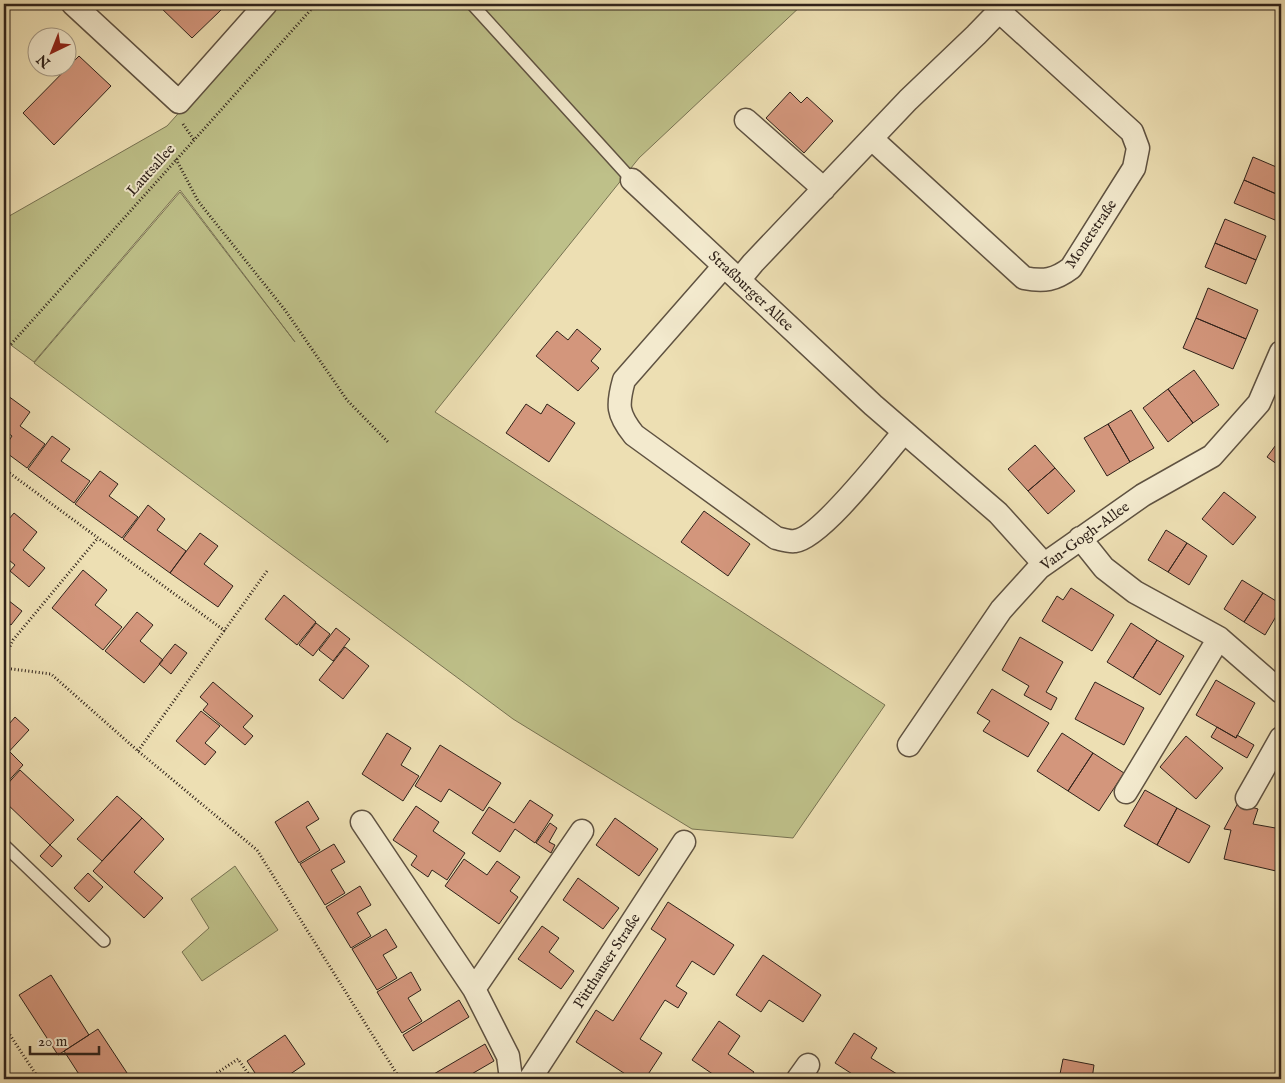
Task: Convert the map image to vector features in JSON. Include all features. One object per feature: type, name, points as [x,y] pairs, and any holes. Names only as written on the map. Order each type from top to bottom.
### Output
[{"type":"street","points":[[73,4],[179,102],[266,4]]},
{"type":"street","name":"Monetstraße","points":[[872,138],[1024,278],[1042,282],[1059,277],[1072,268],[1134,168],[1138,148],[1132,132],[1002,7],[872,138],[753,263],[732,273],[624,380],[618,401],[622,420],[634,435],[776,538],[795,541],[812,534],[830,517],[904,432]]},
{"type":"street","points":[[746,120],[824,189]]},
{"type":"street","name":"Straßburger Allee","points":[[632,180],[904,432],[998,513],[1044,564]]},
{"type":"street","name":"Van-Gogh-Allee","points":[[909,745],[1001,610],[1044,564],[1143,495],[1212,456],[1259,403],[1281,352]]},
{"type":"street","points":[[1080,538],[1104,568],[1135,592],[1219,638],[1278,681]]},
{"type":"street","points":[[1126,792],[1219,638]]},
{"type":"street","points":[[1247,798],[1281,738]]},
{"type":"street","points":[[362,822],[474,989],[508,1056],[511,1079]]},
{"type":"street","points":[[474,989],[582,831]]},
{"type":"street","name":"Pütthauser Straße","points":[[530,1079],[684,842]]},
{"type":"lane","name":"Straßburger Allee","points":[[472,4],[632,180]]},
{"type":"lane","points":[[4,845],[104,941]]},
{"type":"path","name":"Lautsallee","points":[[4,352],[316,4]]},
{"type":"path","points":[[176,159],[198,201],[285,310],[347,400],[388,442]]},
{"type":"path","points":[[4,469],[225,631]]},
{"type":"path","points":[[4,659],[13,640],[97,539]]},
{"type":"path","points":[[138,752],[267,570]]},
{"type":"path","points":[[4,668],[51,674],[138,752],[257,850],[400,1079]]},
{"type":"path","points":[[4,1026],[39,1079]]},
{"type":"path","points":[[208,1079],[238,1059],[252,1079]]},
{"type":"path","points":[[215,1075],[217,1079]]},
{"type":"green space","points":[[277,4],[803,4],[639,158],[435,412],[885,705],[793,838],[692,829],[513,719],[34,363],[180,192],[295,342],[180,190],[34,362],[4,340],[4,219],[167,126]]},
{"type":"green space","points":[[235,866],[278,930],[202,981],[182,952],[209,928],[191,899]]},
{"type":"building","points":[[157,4],[214,4],[221,10],[192,38]]},
{"type":"building","points":[[78,57],[111,86],[54,145],[23,113],[57,78],[78,78]]},
{"type":"building","points":[[790,92],[801,103],[807,97],[833,121],[804,153],[766,118]]},
{"type":"building","points":[[1253,157],[1281,169],[1281,196],[1244,180]]},
{"type":"building","points":[[1244,180],[1281,196],[1281,204],[1275,220],[1234,203]]},
{"type":"building","points":[[1225,219],[1266,236],[1256,260],[1215,243]]},
{"type":"building","points":[[1215,243],[1256,260],[1246,284],[1205,267]]},
{"type":"building","points":[[1208,288],[1258,310],[1246,339],[1196,318]]},
{"type":"building","points":[[1196,318],[1246,339],[1233,369],[1183,348]]},
{"type":"building","points":[[577,329],[601,349],[591,361],[599,368],[578,391],[536,356],[557,331],[568,340]]},
{"type":"building","points":[[1194,370],[1219,405],[1193,423],[1168,389]]},
{"type":"building","points":[[1168,389],[1193,423],[1168,442],[1143,408]]},
{"type":"building","points":[[4,393],[30,412],[20,426],[45,444],[27,468],[4,451],[12,436],[4,430]]},
{"type":"building","points":[[526,404],[541,414],[547,404],[575,423],[549,462],[506,433]]},
{"type":"building","points":[[1131,410],[1154,448],[1130,462],[1108,424]]},
{"type":"building","points":[[1108,424],[1130,462],[1107,476],[1084,438]]},
{"type":"building","points":[[52,436],[70,449],[61,461],[90,481],[74,503],[28,469]]},
{"type":"building","points":[[1281,438],[1281,467],[1267,457]]},
{"type":"building","points":[[1035,445],[1055,468],[1028,491],[1008,469]]},
{"type":"building","points":[[1055,468],[1075,491],[1048,514],[1028,491]]},
{"type":"building","points":[[100,471],[118,484],[109,496],[138,517],[122,538],[75,504]]},
{"type":"building","points":[[1224,492],[1256,517],[1233,545],[1202,519]]},
{"type":"building","points":[[148,505],[165,519],[157,530],[186,551],[170,573],[123,539]]},
{"type":"building","points":[[704,511],[750,544],[728,576],[681,542]]},
{"type":"building","points":[[14,513],[37,532],[23,550],[45,568],[29,587],[10,571],[15,565],[4,556],[4,525]]},
{"type":"building","points":[[1166,530],[1187,543],[1168,572],[1148,560]]},
{"type":"building","points":[[200,533],[218,546],[204,564],[233,586],[218,607],[170,573]]},
{"type":"building","points":[[1187,543],[1207,556],[1189,585],[1168,572]]},
{"type":"building","points":[[83,570],[107,590],[95,605],[122,627],[103,650],[52,608]]},
{"type":"building","points":[[1242,580],[1263,593],[1244,622],[1224,609]]},
{"type":"building","points":[[1071,588],[1114,615],[1092,651],[1042,621],[1057,596],[1063,600]]},
{"type":"building","points":[[1263,593],[1281,604],[1281,608],[1265,635],[1244,622]]},
{"type":"building","points":[[284,595],[316,622],[297,645],[265,619]]},
{"type":"building","points":[[4,597],[22,611],[11,625],[4,620]]},
{"type":"building","points":[[137,612],[153,625],[140,641],[163,660],[144,683],[105,651]]},
{"type":"building","points":[[316,623],[330,634],[313,656],[299,645]]},
{"type":"building","points":[[1131,623],[1157,640],[1133,678],[1107,662]]},
{"type":"building","points":[[336,628],[350,639],[333,661],[319,650]]},
{"type":"building","points":[[1020,637],[1063,662],[1046,692],[1057,698],[1051,710],[1024,695],[1029,686],[1002,670]]},
{"type":"building","points":[[1157,640],[1184,656],[1160,695],[1133,678]]},
{"type":"building","points":[[175,644],[187,653],[171,674],[159,664]]},
{"type":"building","points":[[345,647],[369,666],[343,699],[319,680]]},
{"type":"building","points":[[1216,680],[1255,703],[1236,738],[1196,715]]},
{"type":"building","points":[[213,682],[253,716],[243,727],[253,736],[245,745],[203,710],[208,704],[200,697]]},
{"type":"building","points":[[1095,682],[1144,708],[1124,745],[1075,719]]},
{"type":"building","points":[[992,689],[1049,723],[1028,757],[983,731],[990,721],[977,713]]},
{"type":"building","points":[[201,711],[220,726],[205,743],[216,752],[205,765],[176,741]]},
{"type":"building","points":[[15,717],[29,730],[4,757],[4,730]]},
{"type":"building","points":[[1217,727],[1236,738],[1237,735],[1254,745],[1247,758],[1211,737]]},
{"type":"building","points":[[387,733],[411,748],[401,765],[419,776],[403,801],[362,774]]},
{"type":"building","points":[[1062,733],[1093,753],[1068,791],[1037,771]]},
{"type":"building","points":[[1186,736],[1223,768],[1196,799],[1160,767]]},
{"type":"building","points":[[440,745],[501,783],[483,811],[449,789],[441,802],[415,786]]},
{"type":"building","points":[[9,751],[23,765],[4,786],[4,757]]},
{"type":"building","points":[[1093,753],[1124,773],[1099,811],[1068,791]]},
{"type":"building","points":[[20,770],[74,820],[50,845],[4,801],[4,788]]},
{"type":"building","points":[[1145,790],[1177,808],[1157,845],[1124,826]]},
{"type":"building","points":[[117,796],[142,818],[102,861],[77,839]]},
{"type":"building","points":[[530,800],[553,815],[535,843],[515,829],[500,852],[472,833],[489,807],[514,823]]},
{"type":"building","points":[[308,801],[319,819],[306,827],[320,850],[299,863],[275,822]]},
{"type":"building","points":[[1238,803],[1258,809],[1253,824],[1281,829],[1281,853],[1276,871],[1224,859],[1231,830],[1224,829]]},
{"type":"building","points":[[416,806],[439,822],[433,831],[465,853],[447,880],[432,870],[428,877],[411,865],[417,856],[393,840]]},
{"type":"building","points":[[1177,808],[1210,826],[1189,863],[1157,845]]},
{"type":"building","points":[[142,818],[164,839],[134,872],[163,898],[144,918],[93,871]]},
{"type":"building","points":[[615,818],[658,849],[639,876],[596,845]]},
{"type":"building","points":[[550,823],[557,828],[549,842],[555,845],[551,853],[536,843]]},
{"type":"building","points":[[334,844],[345,862],[331,870],[345,893],[325,905],[300,864]]},
{"type":"building","points":[[50,845],[62,856],[52,867],[40,856]]},
{"type":"building","points":[[464,859],[487,875],[497,861],[520,877],[510,891],[518,897],[499,924],[445,886]]},
{"type":"building","points":[[88,873],[103,887],[89,902],[74,888]]},
{"type":"building","points":[[578,878],[619,908],[603,929],[563,900]]},
{"type":"building","points":[[360,886],[371,905],[357,913],[371,936],[351,948],[326,907]]},
{"type":"building","points":[[668,902],[734,945],[714,975],[692,961],[676,986],[687,993],[678,1008],[665,1000],[640,1039],[662,1053],[645,1079],[633,1079],[576,1042],[596,1010],[613,1021],[666,939],[651,929]]},
{"type":"building","points":[[542,926],[559,938],[549,952],[574,971],[561,989],[518,959]]},
{"type":"building","points":[[386,929],[397,947],[383,955],[397,978],[377,990],[352,949]]},
{"type":"building","points":[[763,955],[821,995],[803,1022],[769,1000],[761,1012],[736,995]]},
{"type":"building","points":[[411,972],[421,990],[408,998],[422,1021],[402,1033],[377,992]]},
{"type":"building","points":[[51,975],[89,1035],[58,1055],[19,995]]},
{"type":"building","points":[[459,1000],[469,1017],[413,1051],[403,1035]]},
{"type":"building","points":[[719,1021],[740,1036],[728,1054],[754,1072],[749,1079],[720,1079],[692,1060]]},
{"type":"building","points":[[98,1029],[131,1079],[82,1079],[64,1051]]},
{"type":"building","points":[[854,1033],[877,1048],[871,1058],[897,1074],[894,1079],[860,1079],[835,1063]]},
{"type":"building","points":[[285,1035],[305,1064],[283,1079],[259,1079],[247,1061]]},
{"type":"building","points":[[485,1044],[494,1061],[463,1079],[427,1078]]},
{"type":"building","points":[[1063,1059],[1094,1065],[1092,1079],[1059,1079]]}]
